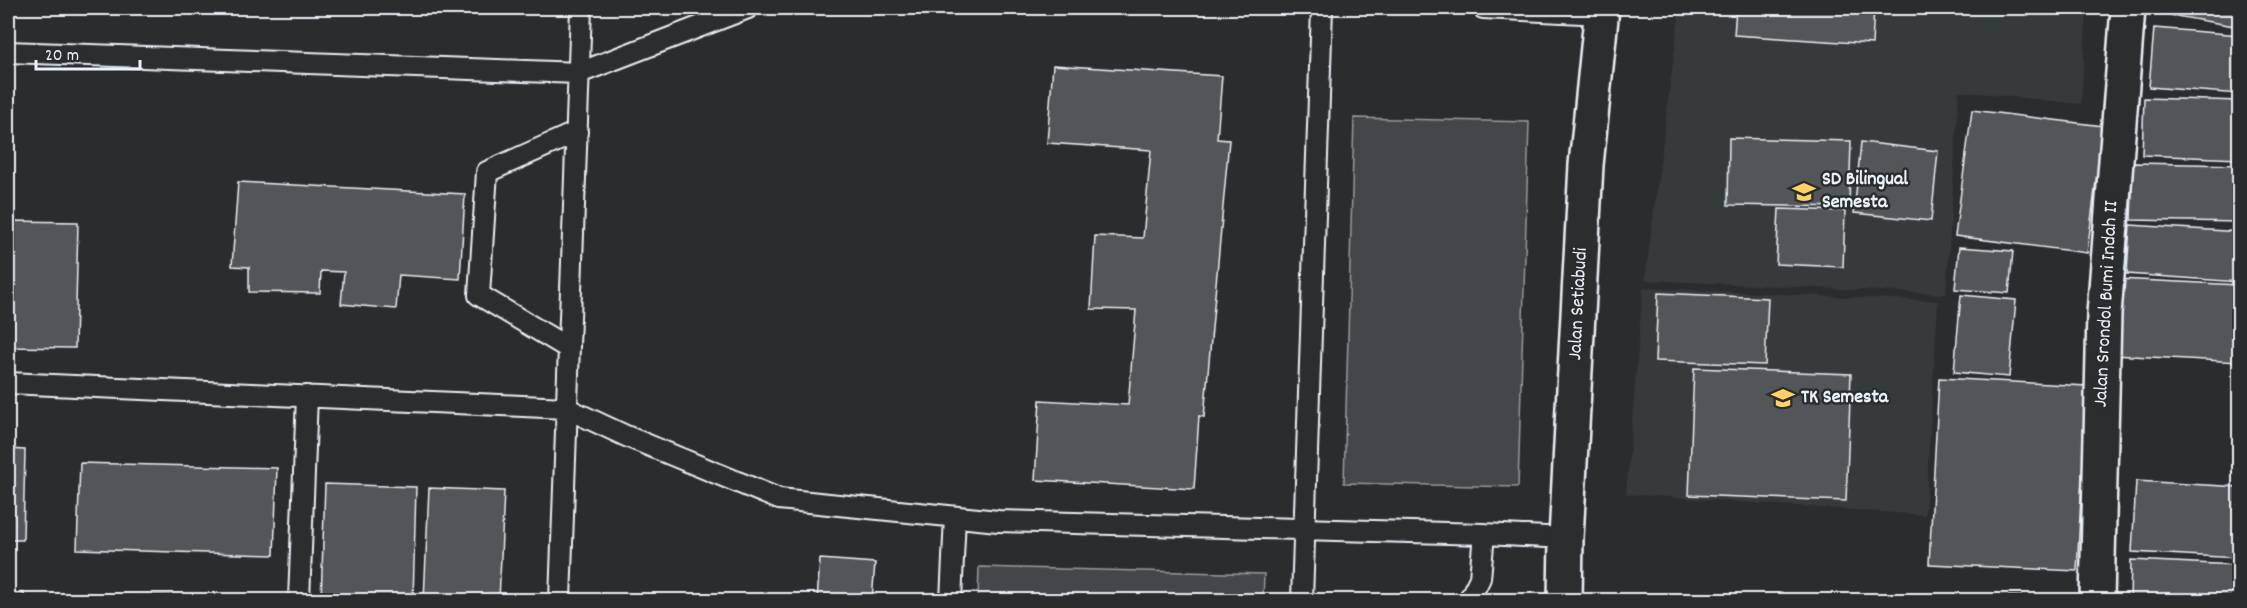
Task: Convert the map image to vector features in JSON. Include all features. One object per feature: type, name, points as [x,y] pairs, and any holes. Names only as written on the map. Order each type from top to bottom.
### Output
[{"type":"main road","name":"Jalan Srondol Bumi Indah II","points":[[2097,600],[2104,314],[2128,8]]},
{"type":"main road","name":"Jalan Setiabudi","points":[[1566,600],[1566,538],[1586,165],[1602,11]]},
{"type":"lane","points":[[560,600],[581,8]]},
{"type":"lane","points":[[8,52],[579,73],[748,8]]},
{"type":"lane","points":[[1302,600],[1322,8]]},
{"type":"lane","points":[[1483,8],[1602,11]]},
{"type":"lane","points":[[568,348],[479,295],[487,172],[577,132]]},
{"type":"lane","points":[[8,383],[566,408],[626,436],[779,499],[955,517],[998,521],[1566,538]]},
{"type":"lane","points":[[299,600],[307,396]]},
{"type":"lane","points":[[951,600],[955,517]]},
{"type":"lane","points":[[1469,600],[1480,578],[1484,534]]},
{"type":"shaded area","name":"SD Bilingual Semesta","points":[[1680,8],[2087,8],[2081,104],[1959,91],[1946,294],[1645,280]]},
{"type":"shaded area","points":[[1354,118],[1529,122],[1518,487],[1344,483]]},
{"type":"shaded area","name":"TK Semesta","points":[[1643,288],[1938,301],[1925,515],[1626,494]]},
{"type":"shaded area","points":[[979,567],[1264,574],[1263,600],[978,600]]},
{"type":"building","points":[[1736,8],[1874,8],[1872,44],[1734,35]]},
{"type":"building","points":[[2171,8],[2240,8],[2240,27],[2170,15]]},
{"type":"building","points":[[2154,28],[2240,35],[2240,94],[2149,87]]},
{"type":"building","points":[[1053,65],[1222,76],[1217,139],[1229,140],[1204,417],[1199,416],[1194,489],[1035,480],[1040,400],[1128,405],[1136,310],[1091,309],[1095,236],[1143,238],[1151,150],[1047,143]]},
{"type":"building","points":[[2144,98],[2240,101],[2240,159],[2142,155]]},
{"type":"building","points":[[1972,110],[2103,126],[2087,253],[1955,236]]},
{"type":"building","points":[[1729,138],[1851,141],[1849,207],[1728,205]]},
{"type":"building","points":[[1861,142],[1938,151],[1931,221],[1854,213]]},
{"type":"building","points":[[2133,163],[2240,165],[2240,222],[2131,220]]},
{"type":"building","points":[[238,182],[465,194],[460,279],[399,275],[396,309],[341,304],[344,272],[321,271],[320,293],[249,292],[249,267],[232,266]]},
{"type":"building","points":[[1779,209],[1845,211],[1843,267],[1776,264]]},
{"type":"building","points":[[8,221],[78,222],[75,348],[8,347]]},
{"type":"building","points":[[2130,225],[2240,232],[2240,282],[2127,274]]},
{"type":"building","points":[[1959,247],[2013,251],[2009,293],[1955,289]]},
{"type":"building","points":[[2118,279],[2240,285],[2240,362],[2114,355]]},
{"type":"building","points":[[1658,293],[1768,298],[1765,365],[1655,361]]},
{"type":"building","points":[[1961,295],[2016,300],[2009,377],[1954,372]]},
{"type":"building","points":[[1694,368],[1851,374],[1846,501],[1689,495]]},
{"type":"building","points":[[1939,378],[2087,386],[2077,571],[1929,564]]},
{"type":"building","points":[[8,449],[25,450],[23,540],[8,540]]},
{"type":"building","points":[[80,463],[277,468],[274,555],[77,549]]},
{"type":"building","points":[[2136,481],[2240,487],[2238,558],[2132,552]]},
{"type":"building","points":[[325,484],[416,487],[413,600],[321,600]]},
{"type":"building","points":[[429,488],[504,491],[499,600],[424,600]]},
{"type":"building","points":[[820,559],[875,563],[872,600],[817,600]]},
{"type":"building","points":[[2131,560],[2236,565],[2234,600],[2130,600]]},
{"type":"building","points":[[8,593],[24,593],[24,600],[8,600]]},
{"type":"building","points":[[78,594],[265,597],[265,600],[78,600]]},
{"type":"building","points":[[1938,595],[2059,597],[2059,600],[1937,600]]},
{"type":"place","name":"SD Bilingual Semesta","points":[[1804,192]]},
{"type":"place","name":"TK Semesta","points":[[1783,398]]}]
